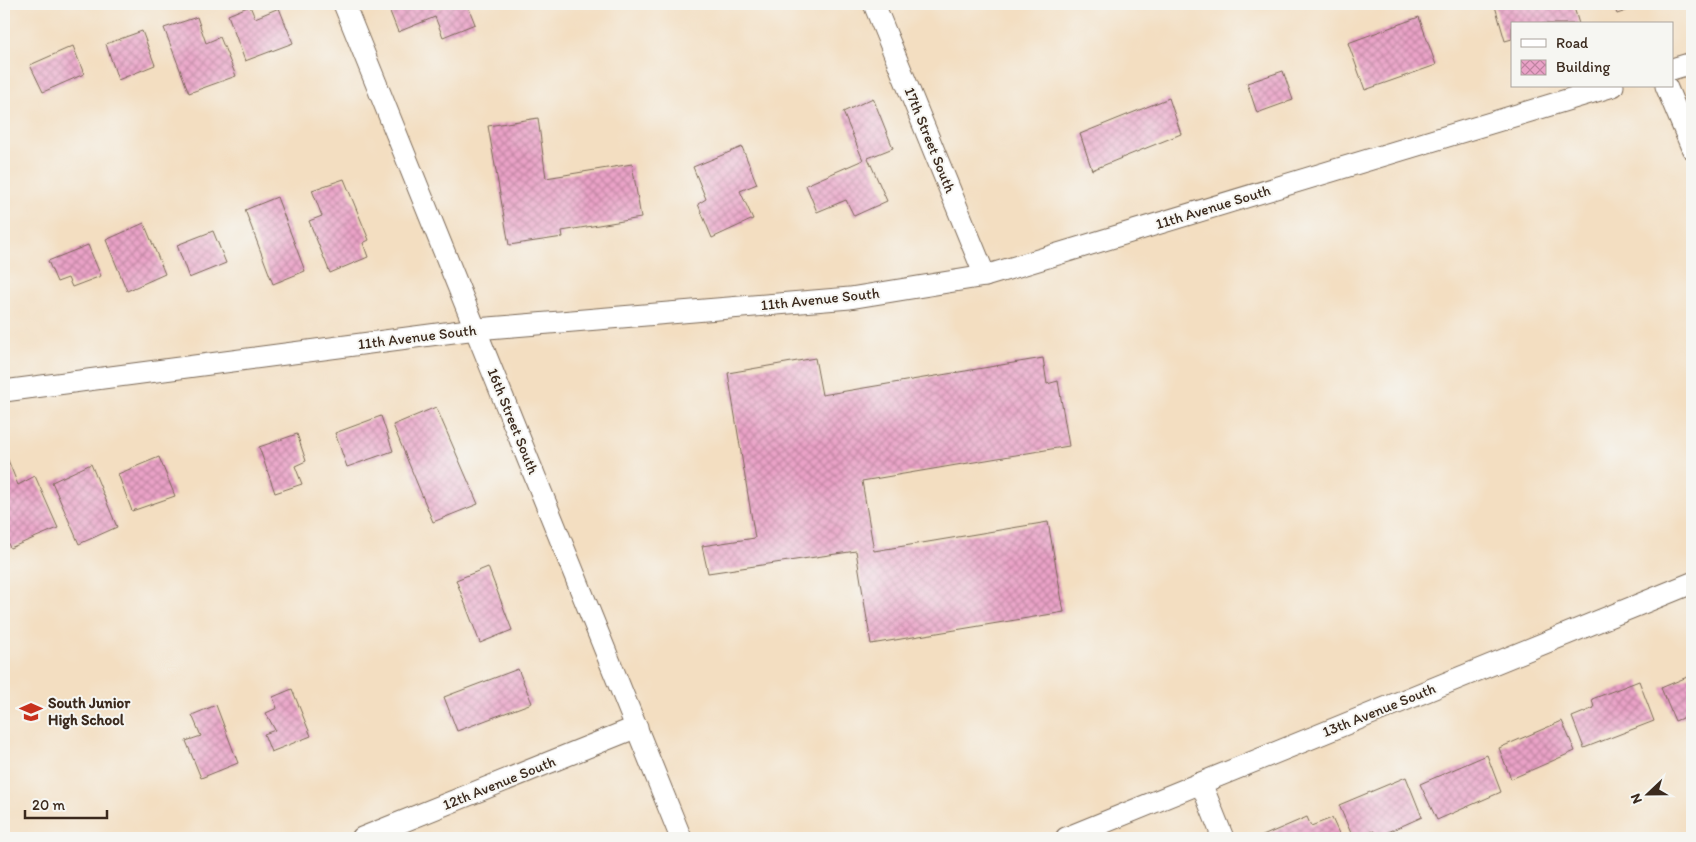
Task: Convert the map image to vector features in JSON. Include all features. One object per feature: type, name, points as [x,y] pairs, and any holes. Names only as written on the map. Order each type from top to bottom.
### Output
[{"type":"street","name":"16th Street South","points":[[344,4],[682,838]]},
{"type":"street","name":"17th Street South","points":[[874,4],[985,276]]},
{"type":"street","points":[[1674,68],[1692,63]]},
{"type":"street","name":"11th Avenue South","points":[[4,391],[476,329],[850,298],[985,276],[1605,88]]},
{"type":"street","points":[[1667,88],[1692,148]]},
{"type":"street","name":"13th Avenue South","points":[[1066,838],[1692,583]]},
{"type":"street","name":"12th Avenue South","points":[[362,838],[637,727]]},
{"type":"street","points":[[1201,783],[1223,838]]},
{"type":"building","points":[[387,4],[435,4],[437,9],[450,4],[467,4],[475,24],[443,37],[435,17],[398,32]]},
{"type":"building","points":[[1502,4],[1573,4],[1578,22],[1511,22],[1511,39],[1505,41],[1495,6]]},
{"type":"building","points":[[1613,4],[1646,4],[1617,14]]},
{"type":"building","points":[[250,6],[255,18],[279,8],[293,43],[245,61],[228,15]]},
{"type":"building","points":[[197,17],[206,43],[220,37],[236,76],[189,93],[164,28]]},
{"type":"building","points":[[1419,17],[1436,65],[1365,90],[1348,43]]},
{"type":"building","points":[[142,31],[155,65],[118,80],[106,44]]},
{"type":"building","points":[[73,46],[84,74],[43,92],[30,65]]},
{"type":"building","points":[[1283,71],[1293,100],[1257,113],[1247,83]]},
{"type":"building","points":[[873,98],[893,148],[868,158],[887,201],[854,216],[846,200],[817,212],[806,185],[863,160],[843,112]]},
{"type":"building","points":[[1169,98],[1181,134],[1092,170],[1080,134]]},
{"type":"building","points":[[538,118],[546,178],[632,164],[641,218],[562,231],[563,237],[509,245],[488,126]]},
{"type":"building","points":[[742,147],[757,184],[740,191],[753,219],[712,238],[698,204],[706,199],[693,167]]},
{"type":"building","points":[[344,179],[369,240],[363,243],[368,257],[330,273],[309,221],[322,216],[312,190]]},
{"type":"building","points":[[277,197],[305,271],[273,284],[245,210]]},
{"type":"building","points":[[144,223],[165,274],[127,291],[106,240]]},
{"type":"building","points":[[213,231],[226,263],[189,278],[177,245]]},
{"type":"building","points":[[88,245],[101,276],[72,287],[68,278],[57,282],[48,261]]},
{"type":"building","points":[[815,358],[822,395],[1043,358],[1047,384],[1058,381],[1069,446],[862,481],[874,551],[1048,522],[1064,612],[871,644],[856,551],[708,573],[702,546],[755,538],[728,373]]},
{"type":"building","points":[[436,407],[478,504],[433,522],[393,425]]},
{"type":"building","points":[[381,416],[393,451],[347,467],[335,433]]},
{"type":"building","points":[[297,434],[306,461],[295,466],[302,484],[275,493],[259,447]]},
{"type":"building","points":[[4,450],[18,485],[35,476],[58,528],[10,548],[4,535]]},
{"type":"building","points":[[159,457],[175,496],[132,511],[118,474]]},
{"type":"building","points":[[91,464],[117,527],[79,544],[52,482]]},
{"type":"building","points":[[488,567],[512,630],[480,643],[456,580]]},
{"type":"building","points":[[518,669],[532,703],[457,731],[444,697]]},
{"type":"building","points":[[1692,675],[1692,714],[1675,721],[1661,688]]},
{"type":"building","points":[[1639,681],[1654,721],[1584,748],[1572,717],[1594,708],[1592,699]]},
{"type":"building","points":[[292,689],[311,736],[271,752],[264,734],[275,730],[266,713],[277,708],[273,697]]},
{"type":"building","points":[[216,705],[238,763],[201,778],[186,741],[201,736],[192,715]]},
{"type":"building","points":[[1562,721],[1575,751],[1511,779],[1499,748]]},
{"type":"building","points":[[1487,755],[1501,792],[1437,820],[1420,784]]},
{"type":"building","points":[[1406,777],[1422,817],[1377,837],[1374,831],[1353,838],[1339,805]]},
{"type":"building","points":[[1307,817],[1311,826],[1332,818],[1341,838],[1258,838]]},
{"type":"place","name":"South Junior High School","points":[[31,712]]}]
